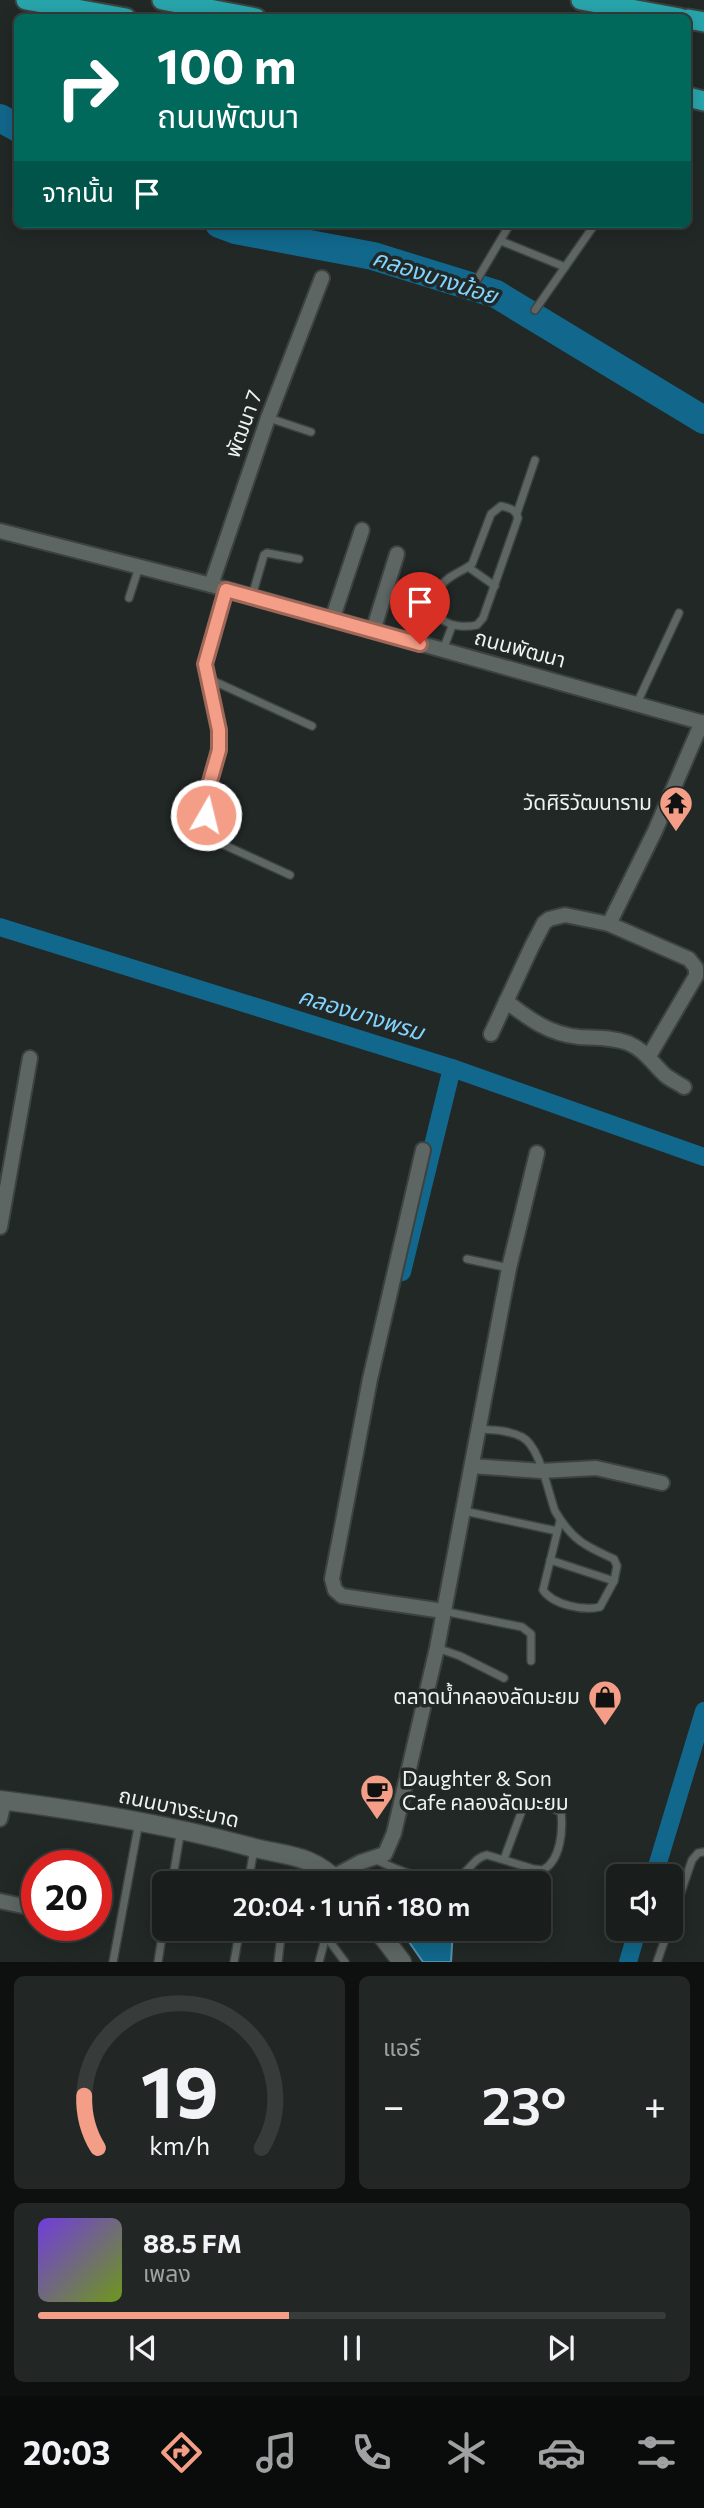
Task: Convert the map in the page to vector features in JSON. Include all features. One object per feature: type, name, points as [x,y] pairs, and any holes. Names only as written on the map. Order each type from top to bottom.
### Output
[{"type":"main road","points":[[26,0],[101,14]]},
{"type":"main road","points":[[162,0],[236,14]]},
{"type":"main road","points":[[581,0],[658,14]]},
{"type":"street","name":"พัฒนา 7","points":[[211,586],[268,418],[322,278]]},
{"type":"street","name":"ถนนพัฒนา","points":[[0,530],[703,722]]},
{"type":"street","points":[[332,620],[362,530]]},
{"type":"street","points":[[373,631],[397,554]]},
{"type":"street","points":[[609,924],[655,831],[703,722]]},
{"type":"street","points":[[491,1034],[544,923],[565,915],[609,924],[689,959],[696,968],[696,976],[649,1056]]},
{"type":"street","points":[[506,1001],[530,1020],[551,1031],[625,1042],[649,1056],[666,1076],[684,1087]]},
{"type":"street","points":[[0,1227],[30,1059]]},
{"type":"street","points":[[423,1150],[370,1379],[332,1579],[335,1590],[342,1596],[443,1611]]},
{"type":"street","points":[[348,1871],[361,1862],[385,1854],[394,1833],[437,1648],[509,1268],[537,1153]]},
{"type":"street","points":[[472,1466],[541,1471],[596,1468],[662,1483]]},
{"type":"street","points":[[0,1819],[2,1800]]},
{"type":"street","name":"ถนนบางระมาด","points":[[2,1800],[181,1829],[254,1848],[291,1854],[317,1864],[325,1871]]},
{"type":"street","points":[[0,1901],[21,1906]]},
{"type":"street","points":[[386,1941],[402,1962]]},
{"type":"lane","points":[[475,284],[508,228]]},
{"type":"lane","points":[[534,310],[591,228]]},
{"type":"lane","points":[[501,240],[565,267]]},
{"type":"lane","points":[[268,418],[311,432]]},
{"type":"lane","points":[[517,513],[501,506],[491,514],[472,564],[439,587],[436,596],[438,617],[453,626],[477,625],[483,618],[517,522],[517,513],[535,460]]},
{"type":"lane","points":[[252,597],[264,555],[267,553],[299,559]]},
{"type":"lane","points":[[129,598],[139,566]]},
{"type":"lane","points":[[468,567],[495,586]]},
{"type":"lane","points":[[226,590],[205,664],[219,730],[219,750],[203,806],[215,836],[222,844],[290,875]]},
{"type":"lane","points":[[637,703],[678,613]]},
{"type":"lane","points":[[443,650],[453,626]]},
{"type":"lane","points":[[207,678],[312,726]]},
{"type":"lane","points":[[467,1259],[509,1268]]},
{"type":"lane","points":[[479,1429],[509,1432],[534,1446],[560,1521],[572,1537],[583,1545],[614,1559],[617,1566],[614,1581],[600,1607],[592,1609],[557,1601],[548,1597],[543,1590],[560,1521]]},
{"type":"lane","points":[[464,1510],[557,1531]]},
{"type":"lane","points":[[550,1560],[614,1581]]},
{"type":"lane","points":[[443,1611],[522,1627],[531,1634],[531,1661]]},
{"type":"lane","points":[[437,1648],[504,1678]]},
{"type":"lane","points":[[375,1859],[434,1879],[449,1880],[462,1874],[480,1856],[493,1855],[504,1859],[534,1869],[543,1870],[555,1860],[562,1824],[561,1812],[550,1807],[524,1805],[504,1859]]},
{"type":"lane","points":[[113,1962],[140,1821]]},
{"type":"lane","points":[[174,1871],[181,1829]]},
{"type":"lane","points":[[250,1871],[254,1848]]},
{"type":"lane","points":[[683,1886],[692,1860],[698,1853],[704,1852]]},
{"type":"lane","points":[[158,1962],[161,1941]]},
{"type":"lane","points":[[234,1962],[238,1941]]},
{"type":"lane","points":[[278,1962],[280,1941]]},
{"type":"lane","points":[[318,1962],[324,1941]]},
{"type":"lane","points":[[332,1941],[345,1962]]},
{"type":"lane","points":[[657,1962],[664,1941]]},
{"type":"water","points":[[408,1941],[452,1941],[451,1962],[423,1962]]},
{"type":"waterway","name":"คลองบางน้อย","points":[[0,118],[14,126]]},
{"type":"waterway","name":"คลองบางน้อย","points":[[230,228],[373,256],[496,294],[704,420]]},
{"type":"waterway","name":"คลองบางพรม","points":[[0,927],[452,1068],[704,1157]]},
{"type":"waterway","points":[[402,1272],[452,1068]]},
{"type":"waterway","points":[[658,1864],[704,1711]]},
{"type":"waterway","points":[[628,1962],[634,1941]]},
{"type":"place","name":"วัดศิริวัฒนาราม","points":[[676,833]]},
{"type":"place","name":"ตลาดน้ำคลองลัดมะยม","points":[[605,1727]]},
{"type":"place","name":"Daughter & Son Cafe คลองลัดมะยม","points":[[377,1821]]},
{"type":"route","points":[[206,815],[203,806],[219,750],[219,730],[205,664],[226,590],[420,644]]}]
